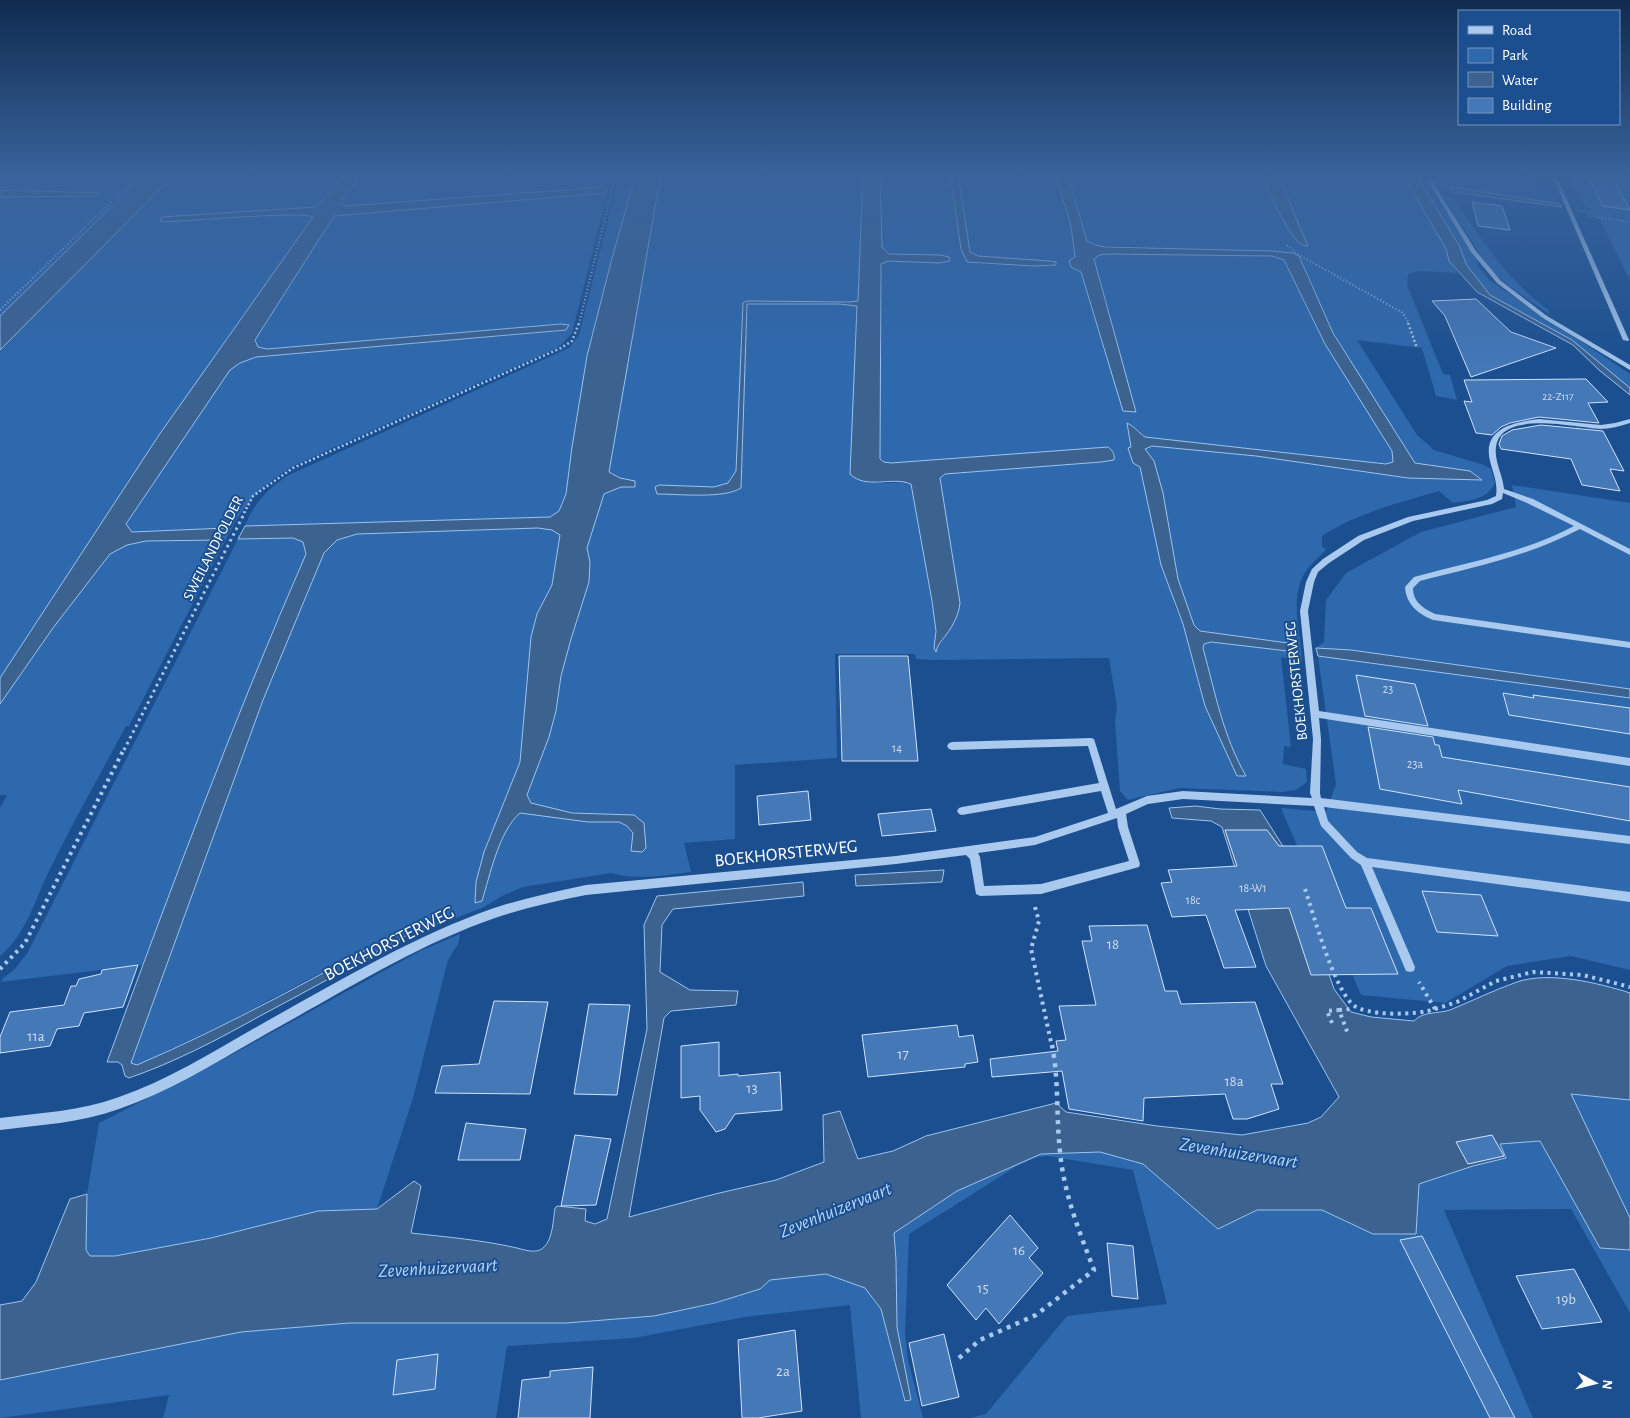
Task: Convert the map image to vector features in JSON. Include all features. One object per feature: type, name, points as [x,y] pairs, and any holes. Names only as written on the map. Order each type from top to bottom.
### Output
[{"type":"street","points":[[1466,239],[1488,270],[1516,296],[1630,368]]},
{"type":"street","points":[[1582,239],[1627,338]]},
{"type":"street","points":[[1501,490],[1530,501],[1630,552]]},
{"type":"street","points":[[1578,527],[1565,535],[1518,552],[1417,579],[1409,587],[1408,595],[1412,602],[1433,617],[1630,645]]},
{"type":"street","points":[[1314,714],[1630,762]]},
{"type":"street","points":[[952,746],[1091,742],[1104,786],[1123,827],[1135,864],[1041,889],[980,891],[974,857],[967,850]]},
{"type":"street","points":[[962,811],[1104,786]]},
{"type":"street","name":"BOEKHORSTERWEG","points":[[0,1124],[100,1110],[137,1096],[211,1060],[422,942],[462,924],[510,907],[553,895],[586,890],[887,861],[1035,841],[1117,813],[1147,800],[1183,795],[1317,802],[1630,840]]},
{"type":"street","points":[[1317,802],[1324,823],[1354,855],[1365,862],[1630,897]]},
{"type":"street","points":[[1365,862],[1410,967]]},
{"type":"lane","points":[[1501,490],[1501,482],[1491,451],[1496,436],[1502,431],[1529,421],[1605,426],[1630,422]]},
{"type":"lane","name":"BOEKHORSTERWEG","points":[[1317,802],[1315,778],[1318,762],[1317,740],[1304,611],[1305,600],[1315,571],[1326,560],[1361,538],[1411,519],[1489,502],[1498,497],[1501,490]]},
{"type":"path","points":[[0,310],[73,239]]},
{"type":"path","name":"SWEILANDPOLDER","points":[[0,969],[25,943],[253,496],[293,468],[561,348],[572,341],[577,331],[600,239]]},
{"type":"path","points":[[1287,245],[1299,255],[1403,313],[1412,330],[1417,348]]},
{"type":"path","points":[[1305,888],[1337,977],[1349,1001],[1355,1007],[1391,1012],[1422,1013],[1457,1002],[1500,979],[1527,974],[1557,972],[1593,976],[1630,987]]},
{"type":"path","points":[[959,1358],[980,1340],[1036,1315],[1094,1270],[1070,1210],[1060,1154],[1056,1103],[1057,1070],[1031,948],[1039,921],[1031,889]]},
{"type":"path","points":[[1410,967],[1435,1009]]},
{"type":"path","points":[[1332,1022],[1327,1010],[1351,1009]]},
{"type":"path","points":[[1338,1010],[1348,1034]]},
{"type":"green space","points":[[0,239],[78,239],[0,316]]},
{"type":"green space","points":[[110,239],[297,239],[159,435],[0,678],[0,350]]},
{"type":"green space","points":[[319,239],[595,239],[572,333],[562,344],[555,349],[295,465],[276,477],[246,506],[233,526],[129,726],[126,726],[77,817],[49,871],[23,928],[9,948],[0,956],[0,808],[7,795],[0,795],[0,704],[53,628],[110,554],[127,545],[146,541],[219,540],[225,528],[132,532],[126,525],[230,369],[256,357],[566,330],[267,349],[258,347],[255,341]]},
{"type":"green space","points":[[603,239],[618,239],[587,356],[566,494],[559,511],[550,517],[245,526],[262,497],[289,475],[569,348],[579,335]]},
{"type":"green space","points":[[649,239],[860,239],[858,301],[747,301],[743,303],[736,471],[728,483],[714,487],[659,485],[657,494],[713,495],[724,494],[741,488],[747,304],[839,304],[858,306],[850,474],[855,478],[868,482],[905,482],[911,484],[935,621],[935,652],[938,643],[946,635],[951,625],[940,478],[945,474],[1114,460],[884,462],[880,458],[881,264],[888,261],[939,263],[950,261],[940,255],[889,254],[882,247],[882,239],[960,239],[961,249],[979,264],[1053,266],[1056,262],[978,256],[970,252],[968,239],[1073,239],[1075,258],[1069,261],[1071,267],[1081,272],[1124,411],[1136,411],[1094,259],[1099,255],[1108,254],[1272,256],[1284,260],[1325,344],[1392,451],[1393,462],[1386,464],[1145,437],[1127,424],[1131,447],[1128,448],[1133,463],[1140,467],[1175,606],[1183,624],[1205,706],[1237,776],[1240,777],[1238,765],[1217,700],[1203,648],[1204,644],[1211,642],[1296,652],[1295,644],[1200,631],[1194,625],[1178,579],[1163,493],[1154,461],[1144,449],[1152,446],[1256,456],[1408,478],[1482,479],[1470,471],[1415,464],[1333,333],[1300,261],[1293,253],[1095,245],[1086,239],[1298,239],[1308,245],[1305,239],[1440,239],[1446,249],[1449,261],[1458,273],[1419,271],[1408,274],[1407,285],[1443,374],[1450,375],[1457,400],[1436,396],[1422,348],[1357,340],[1417,435],[1434,450],[1484,465],[1491,469],[1495,483],[1488,493],[1483,496],[1465,501],[1453,503],[1439,491],[1394,504],[1349,521],[1322,536],[1322,546],[1326,550],[1305,573],[1297,596],[1297,618],[1302,661],[1281,657],[1291,747],[1284,746],[1283,764],[1306,769],[1307,782],[1296,790],[1282,792],[1179,788],[1128,800],[1120,791],[1115,721],[1117,707],[1109,658],[935,660],[916,659],[915,654],[835,654],[837,758],[735,765],[735,839],[684,843],[691,872],[641,877],[611,873],[523,887],[502,896],[484,907],[423,931],[412,931],[413,929],[409,926],[234,1019],[146,1061],[136,1065],[131,1063],[263,700],[324,553],[337,540],[356,534],[538,528],[552,530],[561,535],[552,585],[537,614],[531,637],[520,762],[484,852],[476,882],[482,901],[501,842],[506,831],[520,813],[588,822],[619,822],[627,826],[633,833],[644,823],[545,807],[531,803],[527,795],[549,737],[556,711],[561,676],[589,582],[590,562],[587,548],[604,494],[621,487],[635,487],[635,481],[620,478],[609,472]]},
{"type":"green space","points":[[1455,239],[1463,239],[1477,261],[1477,265],[1489,280],[1630,374],[1630,388],[1572,340],[1490,295],[1466,264]]},
{"type":"green space","points":[[1471,239],[1482,239],[1507,271],[1532,297],[1549,311],[1549,314],[1506,284],[1489,268]]},
{"type":"green space","points":[[1610,239],[1630,239],[1630,280]]},
{"type":"green space","points":[[1512,485],[1630,503],[1630,689],[1351,650],[1316,648],[1324,642],[1326,600],[1346,573],[1421,532],[1516,507]]},
{"type":"green space","points":[[293,538],[303,542],[306,554],[276,623],[142,965],[1,982],[3,978],[15,969],[28,952],[238,539]]},
{"type":"green space","points":[[1318,656],[1630,698],[1630,970],[1571,956],[1507,966],[1445,1003],[1361,995],[1281,808],[1326,812],[1336,784]]},
{"type":"green space","points":[[460,934],[458,944],[448,960],[413,1098],[377,1209],[318,1211],[211,1238],[115,1256],[90,1256],[86,1250],[87,1194],[99,1123],[224,1059],[420,951]]},
{"type":"green space","points":[[1570,1094],[1630,1100],[1630,1218]]},
{"type":"green space","points":[[1540,1141],[1600,1248],[1630,1250],[1630,1313],[1571,1209],[1444,1210],[1533,1418],[970,1418],[986,1414],[1067,1316],[1167,1304],[1133,1170],[1048,1156],[1037,1157],[1017,1166],[909,1234],[905,1334],[908,1360],[923,1418],[861,1418],[850,1305],[745,1317],[634,1338],[507,1346],[496,1418],[163,1418],[169,1395],[0,1418],[0,1380],[241,1332],[349,1323],[566,1323],[654,1316],[715,1303],[760,1289],[770,1280],[826,1274],[865,1288],[881,1309],[904,1400],[911,1400],[897,1327],[894,1233],[957,1191],[1041,1154],[1100,1152],[1143,1164],[1218,1229],[1257,1210],[1322,1210],[1373,1234],[1416,1234],[1419,1184],[1473,1166],[1505,1158],[1500,1144]]},
{"type":"water","points":[[78,239],[110,239],[0,350],[0,316]]},
{"type":"water","points":[[297,239],[319,239],[255,340],[258,347],[267,349],[561,324],[569,325],[566,330],[256,357],[240,363],[230,370],[126,524],[132,532],[226,528],[219,540],[146,541],[127,545],[110,554],[53,628],[0,704],[0,678],[159,435]]},
{"type":"water","points":[[617,239],[649,239],[609,472],[620,478],[635,481],[635,487],[621,487],[604,494],[587,548],[590,562],[589,582],[561,676],[556,711],[549,737],[527,795],[531,803],[572,813],[634,815],[644,823],[646,848],[642,852],[631,851],[633,833],[627,826],[619,822],[588,822],[520,813],[506,831],[501,842],[482,901],[475,903],[476,882],[484,852],[520,762],[531,637],[537,614],[552,585],[560,535],[552,530],[538,528],[357,534],[337,540],[324,553],[263,700],[131,1063],[137,1065],[172,1050],[308,981],[409,926],[413,929],[411,933],[212,1042],[146,1072],[129,1078],[125,1076],[122,1065],[118,1062],[107,1062],[178,870],[306,554],[303,542],[293,538],[238,539],[245,526],[550,517],[559,511],[566,494],[587,356]]},
{"type":"water","points":[[860,239],[882,239],[882,247],[889,254],[940,255],[949,257],[950,261],[939,263],[888,261],[881,264],[880,459],[884,462],[1108,447],[1114,456],[1114,460],[1101,462],[945,474],[940,478],[960,603],[955,620],[936,652],[934,648],[936,631],[932,601],[911,484],[896,481],[864,481],[856,479],[850,474],[857,306],[839,304],[747,304],[741,488],[724,494],[688,495],[657,494],[655,487],[659,485],[714,487],[728,483],[736,471],[743,303],[747,301],[858,301]]},
{"type":"water","points":[[960,239],[968,239],[970,252],[978,256],[1049,261],[1056,262],[1056,265],[1033,266],[967,262],[961,249]]},
{"type":"water","points":[[1073,239],[1086,239],[1095,245],[1106,247],[1272,251],[1293,253],[1299,256],[1333,333],[1415,463],[1470,471],[1482,480],[1408,478],[1256,456],[1152,446],[1145,449],[1154,461],[1163,493],[1178,579],[1194,625],[1200,631],[1295,644],[1299,650],[1296,652],[1211,642],[1204,644],[1203,648],[1225,730],[1246,776],[1237,776],[1205,706],[1183,624],[1161,565],[1140,467],[1133,463],[1128,448],[1131,447],[1127,423],[1145,437],[1386,464],[1393,462],[1392,451],[1325,344],[1284,260],[1272,256],[1108,254],[1099,255],[1094,259],[1136,412],[1123,411],[1081,272],[1071,267],[1069,261],[1075,257]]},
{"type":"water","points":[[1305,239],[1308,246],[1301,244],[1296,240]]},
{"type":"water","points":[[1440,239],[1455,239],[1466,264],[1490,295],[1572,340],[1630,388],[1630,395],[1599,370],[1573,345],[1477,292],[1449,261],[1446,249]]},
{"type":"water","points":[[1316,648],[1351,650],[1630,689],[1630,698],[1318,656]]},
{"type":"water","name":"Zevenhuizervaart","points":[[1196,806],[1260,810],[1288,854],[1334,989],[1351,1012],[1371,1017],[1414,1021],[1426,1014],[1450,1010],[1517,982],[1544,978],[1589,982],[1630,993],[1630,1100],[1571,1094],[1630,1218],[1630,1250],[1600,1248],[1540,1141],[1500,1144],[1506,1158],[1473,1166],[1419,1184],[1416,1234],[1373,1234],[1322,1210],[1257,1210],[1218,1229],[1143,1164],[1100,1152],[1041,1154],[957,1191],[894,1233],[897,1327],[911,1400],[905,1401],[881,1309],[865,1288],[826,1274],[770,1280],[760,1289],[715,1303],[654,1316],[566,1323],[349,1323],[241,1332],[0,1380],[0,1305],[22,1301],[36,1282],[70,1199],[87,1194],[86,1250],[90,1256],[115,1256],[211,1238],[318,1211],[377,1209],[414,1181],[421,1186],[411,1233],[478,1241],[534,1251],[543,1248],[549,1240],[557,1206],[586,1209],[585,1221],[595,1224],[607,1219],[647,1029],[644,925],[657,896],[803,882],[804,896],[673,909],[662,925],[660,972],[690,990],[738,991],[736,1005],[671,1011],[664,1018],[629,1217],[776,1180],[824,1162],[823,1115],[840,1111],[858,1159],[893,1151],[926,1136],[1056,1103],[1066,1112],[1157,1126],[1242,1135],[1308,1123],[1321,1117],[1339,1097],[1266,966],[1222,827],[1211,821],[1172,818],[1169,808]]},
{"type":"water","points":[[944,870],[942,882],[856,886],[855,875]]},
{"type":"building","points":[[1476,299],[1511,332],[1556,348],[1471,377],[1445,316],[1432,301]]},
{"type":"building","points":[[1586,379],[1608,402],[1588,403],[1599,423],[1539,417],[1510,423],[1501,427],[1492,435],[1476,433],[1464,401],[1472,402],[1464,380]]},
{"type":"building","points":[[1541,425],[1603,431],[1624,471],[1610,469],[1620,491],[1582,485],[1571,459],[1501,449],[1499,444],[1502,436],[1512,430]]},
{"type":"building","points":[[839,656],[908,656],[918,761],[842,761]]},
{"type":"building","points":[[1356,675],[1415,684],[1428,726],[1365,716]]},
{"type":"building","points":[[1503,693],[1534,698],[1533,695],[1630,708],[1630,734],[1509,715]]},
{"type":"building","points":[[1368,727],[1433,737],[1435,745],[1439,745],[1442,757],[1630,787],[1630,821],[1458,790],[1462,804],[1380,789]]},
{"type":"building","points":[[808,791],[811,820],[759,825],[757,796]]},
{"type":"building","points":[[931,809],[936,831],[882,836],[878,814]]},
{"type":"building","points":[[1225,830],[1267,830],[1279,846],[1322,846],[1346,908],[1371,908],[1398,974],[1311,975],[1289,908],[1235,910],[1256,967],[1224,968],[1206,915],[1172,917],[1161,883],[1172,882],[1168,870],[1237,866]]},
{"type":"building","points":[[1422,891],[1481,895],[1498,936],[1437,932]]},
{"type":"building","points":[[1147,925],[1165,991],[1177,991],[1181,1004],[1255,1002],[1283,1084],[1271,1084],[1279,1109],[1247,1119],[1233,1119],[1225,1094],[1144,1098],[1143,1121],[1069,1109],[1062,1071],[992,1077],[990,1059],[1058,1051],[1056,1041],[1066,1040],[1059,1006],[1096,1005],[1082,941],[1092,941],[1089,926]]},
{"type":"building","points":[[138,965],[123,1007],[84,1013],[79,1026],[57,1029],[50,1046],[0,1053],[0,1037],[10,1012],[64,1005],[71,986],[76,986],[79,979],[101,974],[102,970]]},
{"type":"building","points":[[494,1001],[548,1002],[530,1094],[435,1093],[442,1066],[479,1064]]},
{"type":"building","points":[[589,1004],[630,1005],[617,1095],[574,1094]]},
{"type":"building","points":[[957,1025],[959,1037],[973,1035],[978,1062],[965,1064],[965,1067],[868,1077],[862,1035]]},
{"type":"building","points":[[719,1042],[719,1076],[780,1072],[782,1110],[735,1114],[725,1129],[716,1132],[700,1110],[700,1096],[681,1098],[681,1046]]},
{"type":"building","points":[[466,1123],[526,1129],[520,1160],[458,1160]]},
{"type":"building","points":[[575,1135],[611,1139],[596,1205],[561,1206]]},
{"type":"building","points":[[1492,1135],[1504,1156],[1468,1164],[1456,1142]]},
{"type":"building","points":[[1010,1215],[1038,1248],[1029,1258],[1043,1273],[999,1324],[986,1308],[976,1320],[947,1285]]},
{"type":"building","points":[[1422,1236],[1515,1418],[1490,1418],[1400,1240]]},
{"type":"building","points":[[1107,1243],[1133,1246],[1138,1299],[1112,1296]]},
{"type":"building","points":[[1574,1269],[1602,1322],[1542,1329],[1516,1276]]},
{"type":"building","points":[[795,1330],[802,1411],[758,1418],[742,1418],[738,1340]]},
{"type":"building","points":[[944,1334],[959,1397],[922,1406],[909,1343]]},
{"type":"building","points":[[438,1354],[435,1389],[393,1395],[397,1360]]},
{"type":"building","points":[[593,1367],[590,1418],[518,1418],[522,1380],[550,1377],[550,1371]]}]
